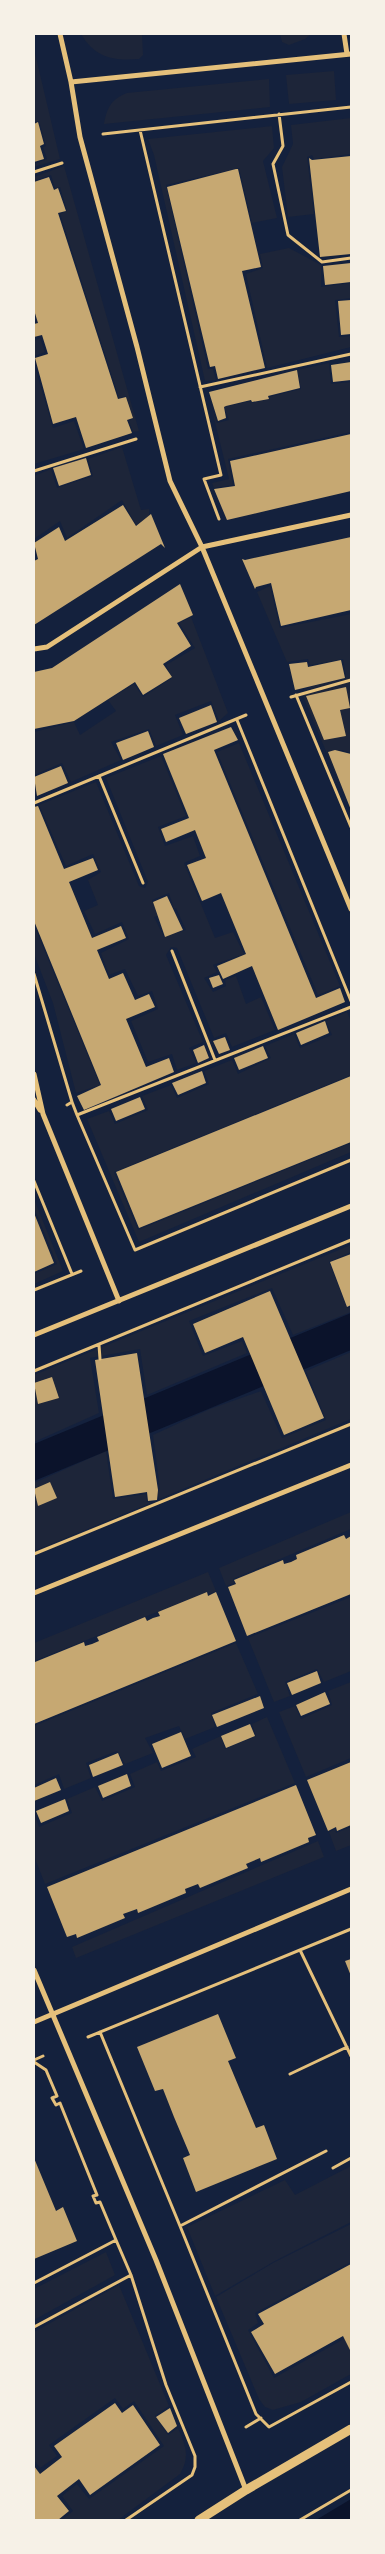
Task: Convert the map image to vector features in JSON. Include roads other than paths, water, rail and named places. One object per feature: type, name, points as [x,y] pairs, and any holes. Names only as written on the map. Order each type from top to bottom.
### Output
[{"type":"street","points":[[60,34],[71,82],[80,137],[170,481],[202,547],[223,602],[268,706],[351,909]]},
{"type":"street","points":[[71,82],[349,54],[344,34]]},
{"type":"street","points":[[34,649],[47,646],[202,547],[351,515]]},
{"type":"street","points":[[34,1074],[43,1114],[119,1301]]},
{"type":"street","points":[[34,1100],[43,1114]]},
{"type":"street","points":[[34,1335],[351,1206]]},
{"type":"street","points":[[34,1593],[351,1465]]},
{"type":"street","points":[[34,2022],[351,1889]]},
{"type":"street","points":[[34,1970],[156,2260],[246,2490]]},
{"type":"street","points":[[199,2520],[246,2490],[351,2429]]}]
